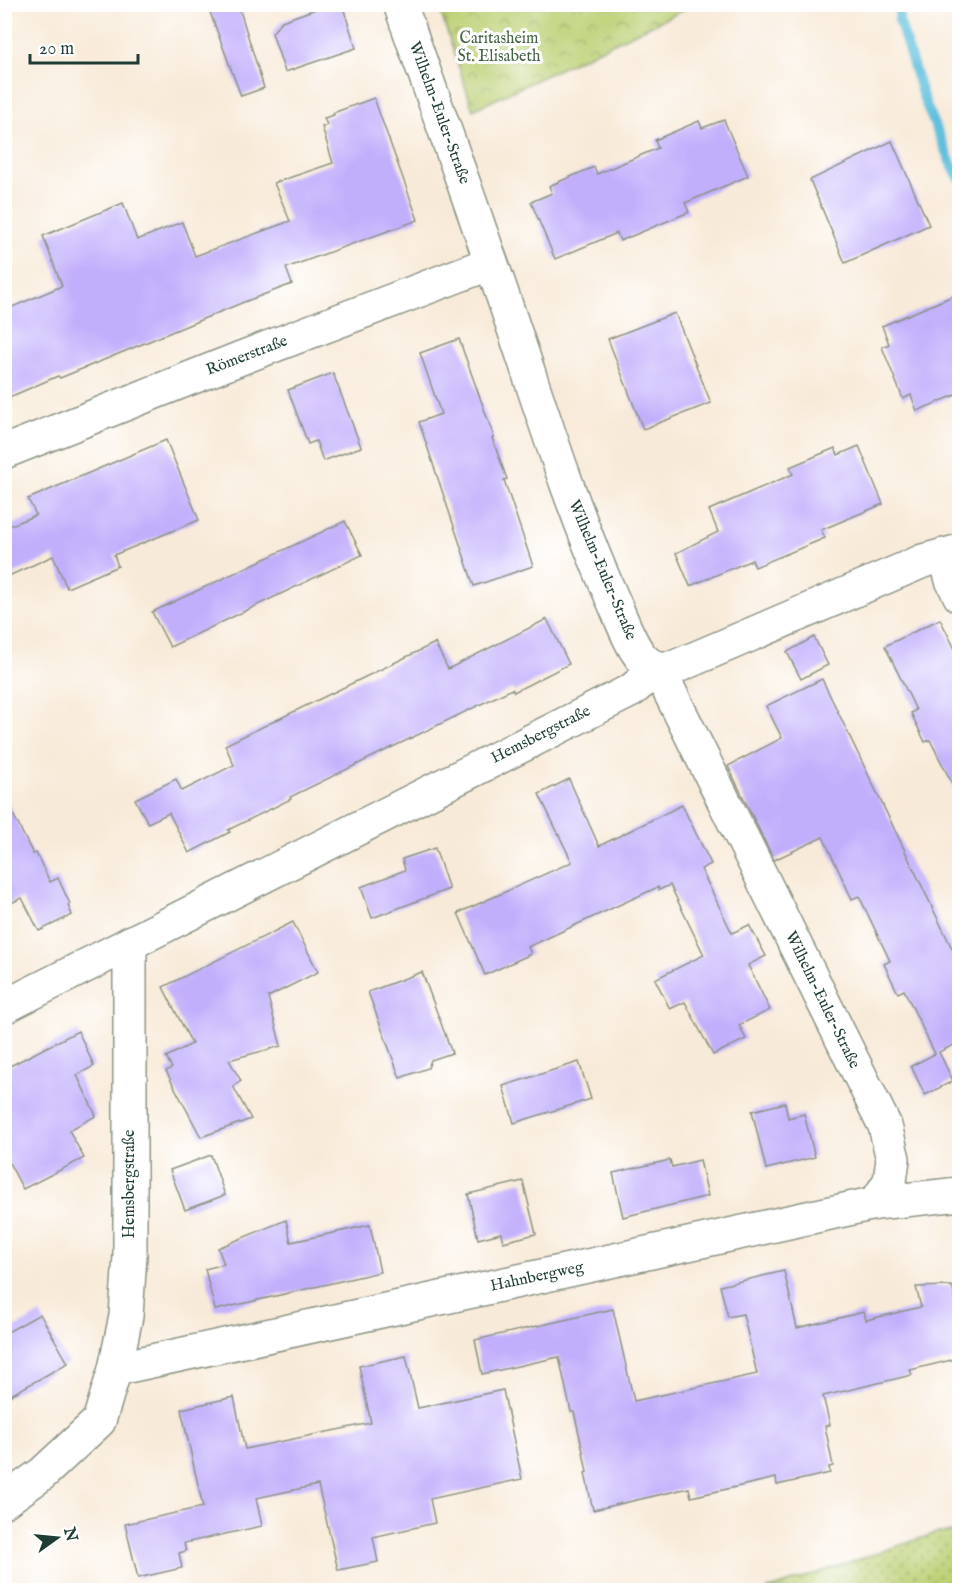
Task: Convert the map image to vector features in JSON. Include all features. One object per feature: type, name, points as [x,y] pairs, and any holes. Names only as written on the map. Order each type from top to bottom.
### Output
[{"type":"street","name":"Wilhelm-Euler-Straße","points":[[400,4],[449,138],[559,465],[591,550],[630,639],[642,658],[658,668],[885,1126],[893,1159],[890,1181],[876,1203]]},
{"type":"street","name":"Römerstraße","points":[[4,452],[491,262]]},
{"type":"street","points":[[658,668],[675,667],[692,661],[923,561],[952,553],[952,580],[960,596]]},
{"type":"street","name":"Hemsbergstraße","points":[[4,1007],[632,690],[658,668]]},
{"type":"street","name":"Hemsbergstraße","points":[[4,1501],[42,1474],[99,1420],[115,1369],[126,1316],[130,1255],[130,943]]},
{"type":"street","name":"Hahnbergweg","points":[[115,1369],[876,1203],[960,1194]]},
{"type":"green space","name":"Caritasheim St. Elisabeth","points":[[438,4],[694,4],[694,5],[473,110]]},
{"type":"green space","points":[[959,1532],[959,1590],[767,1590],[936,1533]]},
{"type":"building","points":[[207,4],[238,4],[264,88],[241,96]]},
{"type":"building","points":[[330,4],[342,4],[356,48],[285,72],[272,33],[282,21]]},
{"type":"building","points":[[374,98],[418,220],[286,268],[292,284],[5,399],[5,310],[62,286],[43,236],[123,203],[137,240],[182,222],[195,256],[290,221],[274,183],[333,163],[322,127],[327,125],[324,118]]},
{"type":"building","points":[[724,120],[748,176],[685,203],[689,212],[620,241],[617,233],[555,259],[531,202],[552,193],[549,186],[594,167],[597,174],[658,148],[655,140],[699,121],[702,128]]},
{"type":"building","points":[[892,141],[929,225],[845,263],[810,180]]},
{"type":"building","points":[[960,293],[960,393],[917,411],[911,395],[903,399],[882,347],[889,344],[882,326]]},
{"type":"building","points":[[675,313],[711,403],[643,429],[608,339]]},
{"type":"building","points":[[459,339],[494,437],[492,438],[507,479],[504,480],[533,566],[474,586],[419,422],[441,414],[420,353]]},
{"type":"building","points":[[333,373],[361,447],[323,461],[316,441],[308,444],[288,390]]},
{"type":"building","points":[[166,440],[199,520],[114,555],[118,566],[67,588],[53,556],[4,578],[4,528],[36,515],[28,499]]},
{"type":"building","points":[[859,446],[883,504],[821,530],[825,538],[755,567],[752,560],[690,586],[676,553],[718,532],[709,510],[793,474],[790,467],[835,448],[838,455]]},
{"type":"building","points":[[345,521],[362,555],[170,647],[152,612]]},
{"type":"building","points":[[547,619],[569,664],[514,692],[512,689],[290,797],[291,799],[228,830],[230,832],[189,853],[169,813],[148,823],[135,799],[176,779],[182,791],[234,765],[225,745],[435,643],[448,669]]},
{"type":"building","points":[[940,619],[960,659],[960,799],[930,740],[925,742],[911,713],[916,710],[885,646]]},
{"type":"building","points":[[814,637],[828,665],[801,679],[787,652]]},
{"type":"building","points":[[822,679],[960,965],[960,1042],[939,1052],[953,1081],[925,1095],[911,1066],[935,1054],[904,990],[898,993],[884,964],[890,961],[859,896],[852,899],[823,837],[774,860],[728,766],[782,738],[766,706]]},
{"type":"building","points":[[569,779],[599,846],[682,805],[711,864],[701,869],[732,933],[749,925],[766,956],[748,965],[770,1010],[739,1025],[746,1039],[713,1055],[685,1002],[670,1009],[655,979],[704,955],[670,885],[659,890],[658,887],[528,947],[531,954],[485,975],[458,913],[572,862],[539,794]]},
{"type":"building","points":[[4,796],[50,882],[58,878],[70,904],[68,905],[72,915],[39,931],[22,898],[4,906]]},
{"type":"building","points":[[435,848],[449,889],[372,918],[361,887],[405,870],[402,859]]},
{"type":"building","points":[[293,922],[318,972],[268,997],[281,1046],[229,1060],[241,1081],[233,1086],[251,1119],[201,1137],[166,1071],[172,1068],[166,1057],[192,1044],[163,987]]},
{"type":"building","points":[[422,972],[452,1053],[431,1060],[428,1068],[400,1078],[368,992]]},
{"type":"building","points":[[78,1031],[94,1066],[77,1075],[96,1116],[69,1130],[84,1158],[23,1189],[4,1153],[4,1069]]},
{"type":"building","points":[[579,1062],[591,1099],[514,1123],[503,1086]]},
{"type":"building","points":[[785,1103],[788,1118],[804,1114],[815,1157],[766,1169],[752,1111]]},
{"type":"building","points":[[211,1155],[225,1195],[185,1210],[170,1170]]},
{"type":"building","points":[[670,1160],[672,1167],[700,1160],[708,1196],[623,1217],[613,1173]]},
{"type":"building","points":[[523,1181],[536,1234],[503,1242],[501,1233],[478,1239],[468,1194]]},
{"type":"building","points":[[286,1220],[291,1242],[370,1225],[380,1272],[215,1310],[205,1269],[224,1264],[218,1248]]},
{"type":"building","points":[[784,1271],[797,1328],[864,1312],[866,1320],[921,1307],[916,1287],[952,1286],[960,1317],[960,1358],[910,1370],[912,1375],[823,1396],[830,1425],[825,1426],[833,1466],[829,1467],[830,1473],[777,1485],[776,1478],[691,1497],[689,1488],[593,1510],[581,1442],[574,1412],[571,1412],[559,1357],[482,1374],[475,1340],[613,1309],[634,1401],[757,1374],[743,1314],[728,1317],[720,1286]]},
{"type":"building","points":[[40,1314],[68,1363],[4,1399],[4,1334]]},
{"type":"building","points":[[406,1356],[418,1408],[503,1390],[522,1479],[430,1499],[435,1523],[373,1537],[378,1562],[338,1570],[318,1485],[256,1498],[262,1526],[184,1543],[186,1551],[179,1553],[182,1568],[138,1578],[125,1524],[203,1507],[181,1409],[234,1397],[245,1449],[371,1423],[359,1366]]},
{"type":"waterway","points":[[900,4],[899,20],[923,97],[951,164],[960,179]]}]
